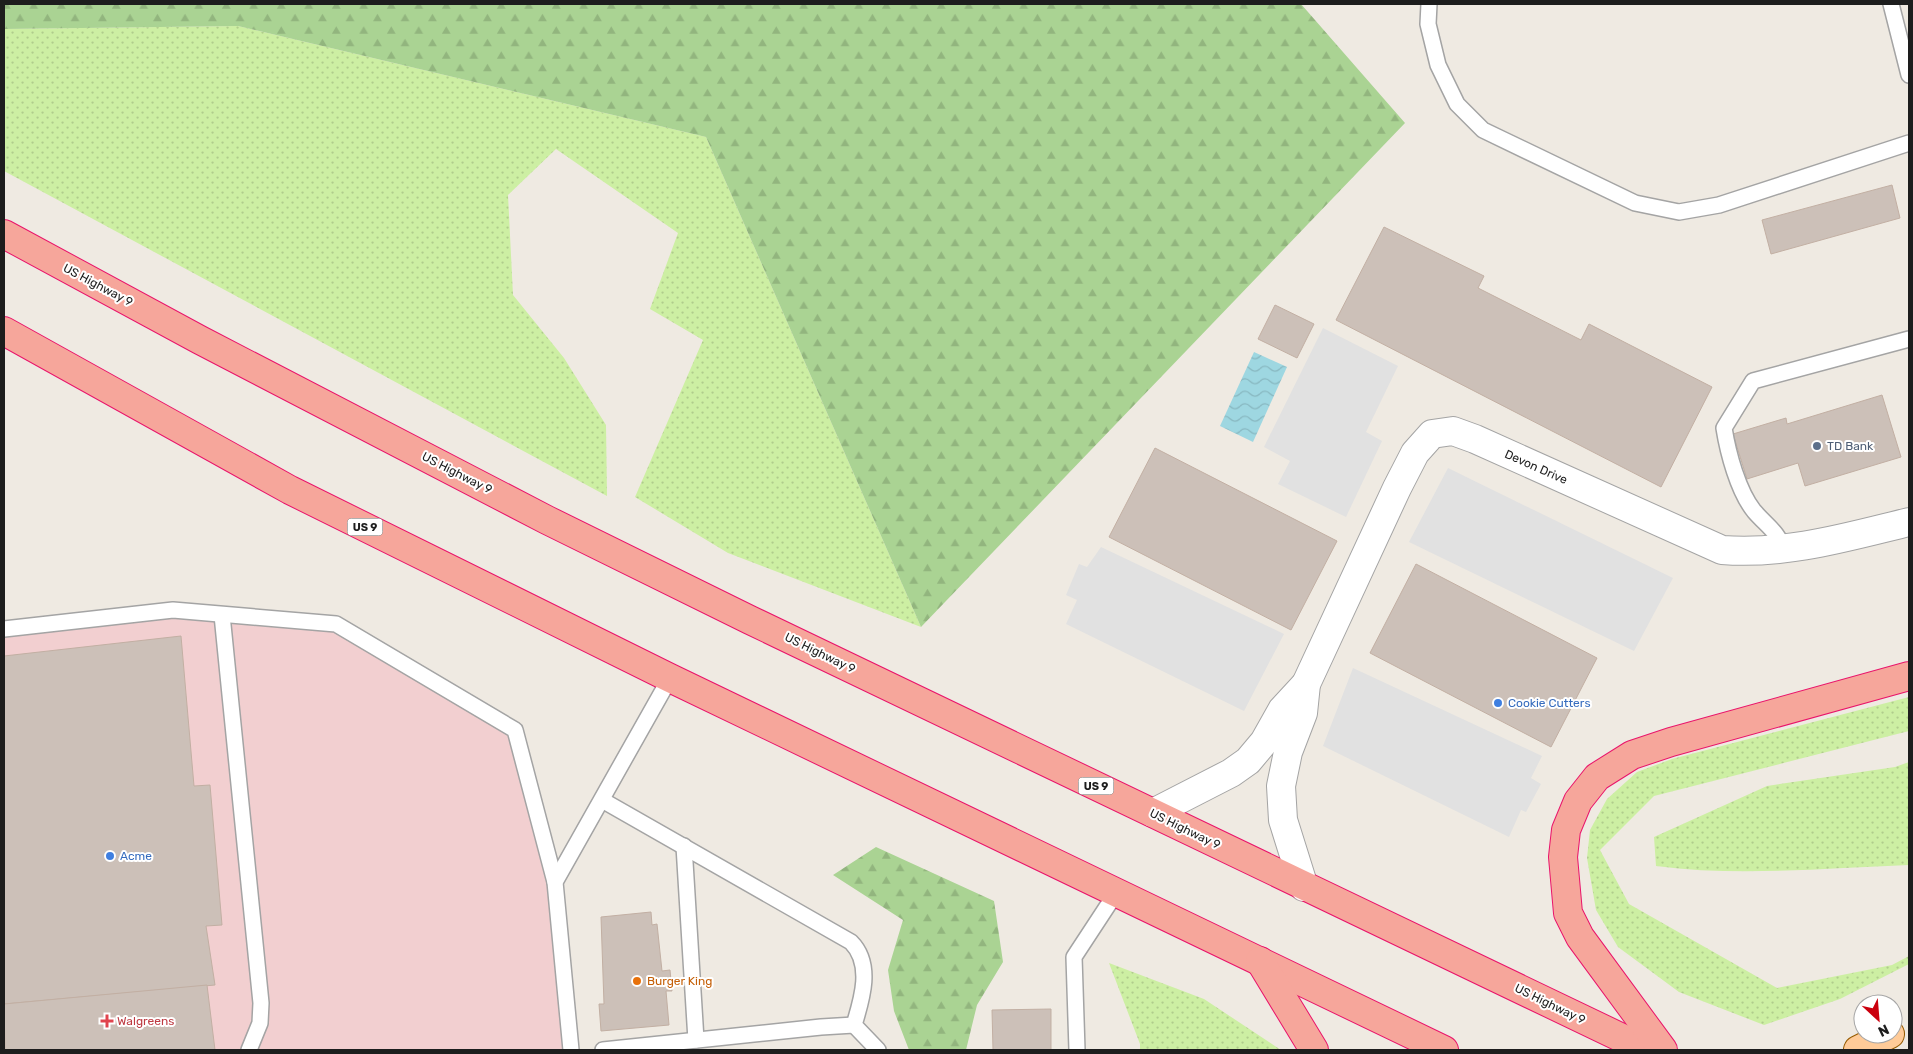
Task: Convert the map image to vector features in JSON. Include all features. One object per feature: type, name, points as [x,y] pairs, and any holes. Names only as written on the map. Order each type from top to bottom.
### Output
[{"type":"highway","name":"US Highway 9","points":[[4,234],[200,340],[538,515],[750,620],[1647,1050]]},
{"type":"highway","name":"US 9","points":[[4,332],[290,490],[670,678],[1444,1050]]},
{"type":"highway","points":[[1663,1050],[1580,937],[1568,913],[1562,857],[1566,830],[1578,801],[1597,777],[1632,756],[1671,742],[1909,676]]},
{"type":"highway","points":[[1260,961],[1314,1050]]},
{"type":"main road","points":[[1858,1050],[1870,1044]]},
{"type":"street","name":"Devon Drive","points":[[1306,684],[1396,488],[1415,453],[1432,434],[1453,431],[1475,439],[1722,550],[1747,552],[1785,550],[1909,522]]},
{"type":"street","points":[[1153,813],[1231,773],[1248,761],[1264,742],[1282,710],[1306,684]]},
{"type":"street","points":[[1304,886],[1282,820],[1281,786],[1288,752],[1303,713],[1306,684]]},
{"type":"lane","points":[[1429,4],[1428,24],[1438,65],[1457,104],[1483,130],[1635,203],[1679,212],[1719,205],[1909,143]]},
{"type":"lane","points":[[1891,4],[1909,75]]},
{"type":"lane","points":[[1785,550],[1779,535],[1753,509],[1730,461],[1724,428],[1753,382],[1909,340]]},
{"type":"lane","points":[[4,629],[173,610],[336,624],[515,730],[555,882],[571,1050]]},
{"type":"lane","points":[[222,615],[261,1003],[260,1023],[249,1050]]},
{"type":"lane","points":[[555,882],[670,678]]},
{"type":"lane","points":[[602,800],[851,942],[858,949],[863,961],[864,976],[854,1026]]},
{"type":"lane","points":[[684,846],[696,1040]]},
{"type":"lane","points":[[1077,1050],[1074,957],[1116,893]]},
{"type":"lane","points":[[603,1050],[821,1027],[854,1026],[878,1050]]},
{"type":"shaded area","points":[[1323,328],[1398,366],[1366,432],[1382,441],[1346,517],[1278,484],[1290,461],[1264,447]]},
{"type":"shaded area","points":[[1448,468],[1673,578],[1634,651],[1409,542]]},
{"type":"shaded area","points":[[1101,547],[1284,634],[1244,711],[1066,624],[1077,600],[1066,595],[1079,564],[1087,567]]},
{"type":"shaded area","points":[[173,610],[336,624],[515,730],[555,882],[573,1050],[4,1050],[4,629]]},
{"type":"shaded area","points":[[1353,668],[1542,756],[1531,778],[1541,784],[1526,812],[1521,810],[1509,837],[1323,746]]},
{"type":"green space","points":[[4,4],[1301,4],[1405,123],[921,627],[706,137],[238,26],[4,29]]},
{"type":"green space","points":[[238,26],[706,137],[921,627],[728,553],[635,497],[703,340],[650,309],[678,233],[556,149],[508,195],[513,295],[564,358],[606,425],[607,496],[4,171],[4,29]]},
{"type":"green space","points":[[1909,697],[1909,731],[1654,796],[1600,850],[1629,904],[1777,988],[1892,965],[1909,956],[1909,964],[1840,999],[1764,1025],[1679,992],[1618,947],[1596,910],[1587,858],[1590,830],[1607,799],[1637,772],[1672,759]]},
{"type":"green space","points":[[1909,762],[1909,865],[1750,871],[1719,871],[1656,866],[1654,837],[1767,786],[1895,767]]},
{"type":"green space","points":[[876,847],[994,901],[1003,962],[977,1005],[966,1050],[909,1050],[894,1011],[888,970],[903,920],[833,875]]},
{"type":"green space","points":[[1109,963],[1204,999],[1281,1050],[1140,1050],[1140,1044]]},
{"type":"water","points":[[1254,352],[1287,367],[1253,442],[1220,426]]},
{"type":"building","points":[[1892,185],[1900,218],[1771,254],[1762,220]]},
{"type":"building","points":[[1384,227],[1484,276],[1478,288],[1581,340],[1589,324],[1712,387],[1661,487],[1336,320]]},
{"type":"building","points":[[1275,305],[1314,324],[1297,358],[1258,339]]},
{"type":"building","name":"TD Bank","points":[[1882,395],[1901,457],[1805,486],[1798,463],[1747,479],[1733,434],[1786,418],[1787,424]]},
{"type":"building","points":[[1155,448],[1337,541],[1291,630],[1109,537]]},
{"type":"building","points":[[1416,564],[1597,658],[1551,747],[1370,653]]},
{"type":"building","name":"Acme","points":[[181,636],[194,786],[210,785],[222,925],[206,926],[215,985],[4,1004],[4,656]]},
{"type":"building","name":"Burger King","points":[[651,912],[652,925],[657,924],[662,971],[670,970],[672,991],[666,991],[669,1025],[601,1031],[599,1004],[604,1004],[601,917]]},
{"type":"building","name":"Walgreens","points":[[207,985],[215,1050],[5,1050],[4,1004]]},
{"type":"building","points":[[1051,1009],[1051,1050],[993,1050],[992,1010]]},
{"type":"place","name":"TD Bank","points":[[1817,446]]},
{"type":"place","name":"Cookie Cutters","points":[[1498,703]]},
{"type":"place","name":"Acme","points":[[110,856]]},
{"type":"place","name":"Burger King","points":[[637,981]]},
{"type":"place","name":"Walgreens","points":[[107,1021]]}]
